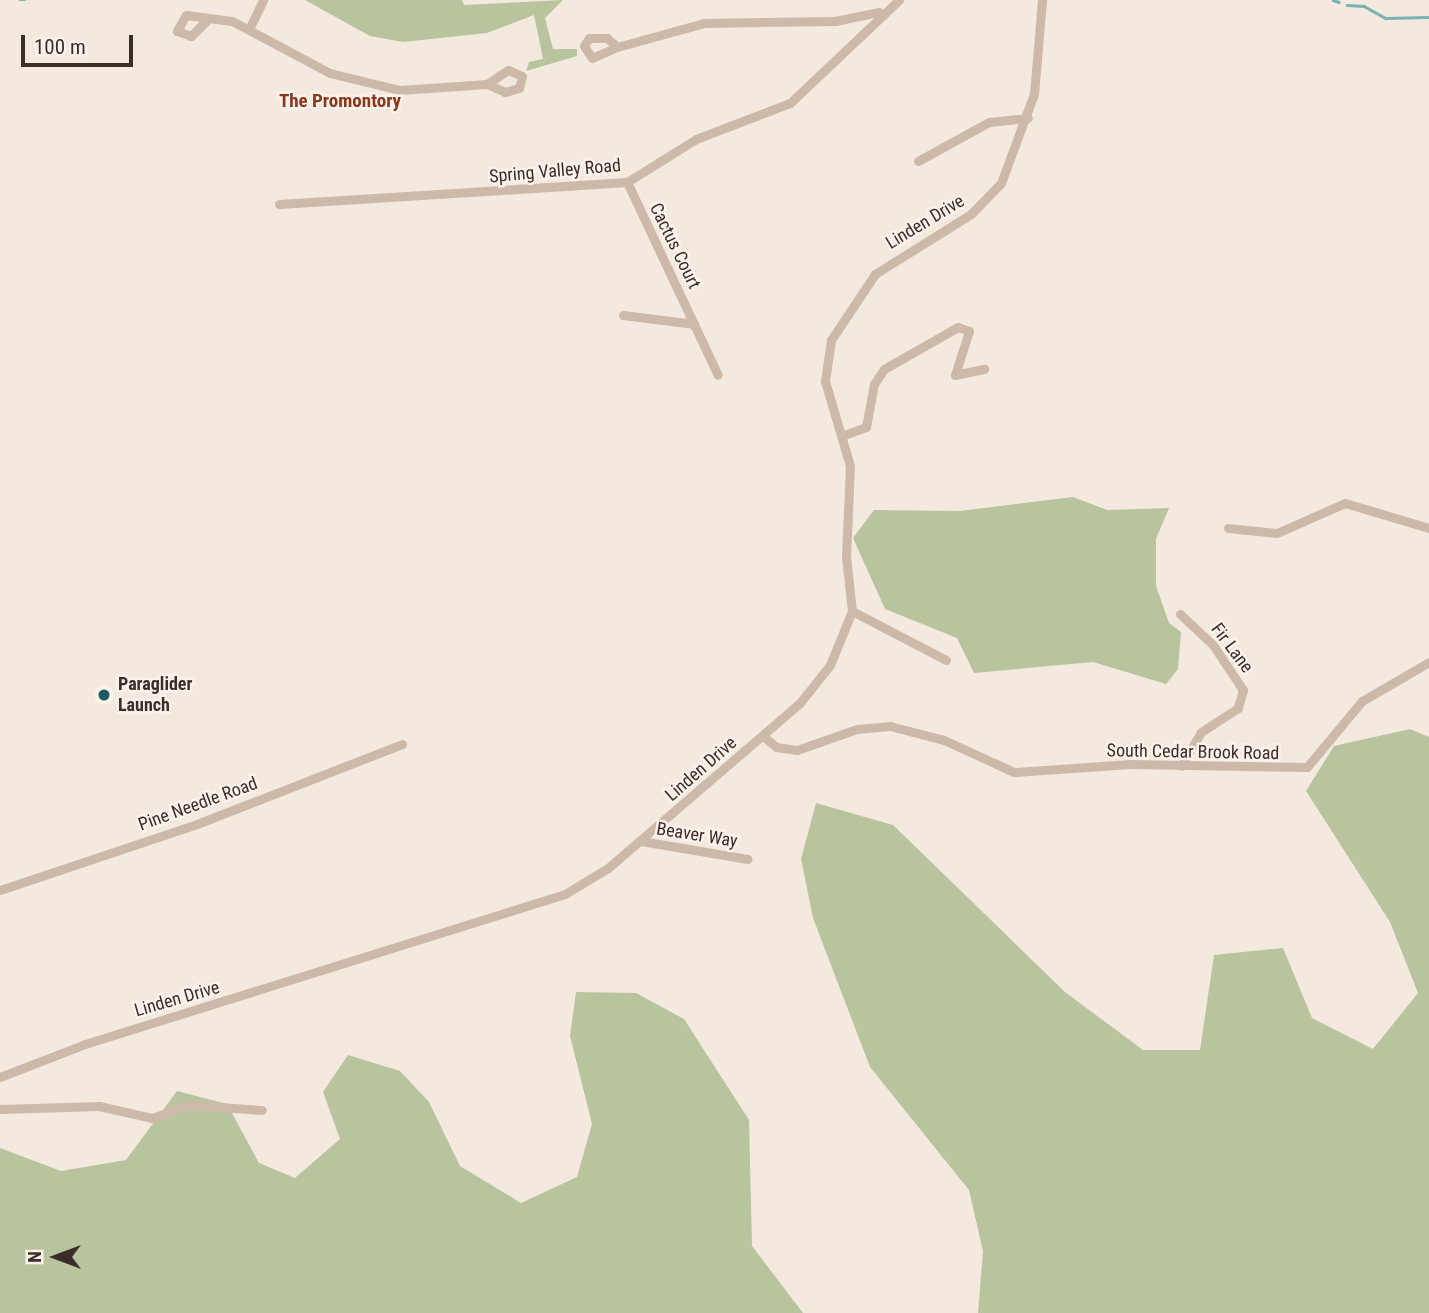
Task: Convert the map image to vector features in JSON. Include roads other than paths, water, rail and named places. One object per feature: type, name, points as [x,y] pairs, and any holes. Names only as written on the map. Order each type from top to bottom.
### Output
[{"type":"street","points":[[250,27],[263,0]]},
{"type":"street","name":"Spring Valley Road","points":[[279,204],[627,182],[696,139],[790,103],[881,11],[899,0]]},
{"type":"street","name":"Linden Drive","points":[[0,1076],[108,1036],[543,903],[595,876],[641,841],[763,736],[818,683],[852,611],[844,436],[825,367],[844,313],[887,263],[986,201],[1019,145],[1028,118],[1042,0]]},
{"type":"street","points":[[617,47],[704,23],[835,21],[881,11]]},
{"type":"street","points":[[207,20],[250,27],[345,78],[400,90],[487,84]]},
{"type":"street","points":[[918,161],[989,122],[1028,118]]},
{"type":"street","name":"Cactus Court","points":[[627,182],[718,375]]},
{"type":"street","points":[[623,315],[694,324]]},
{"type":"street","points":[[844,436],[866,426],[874,384],[884,369],[958,327],[969,331],[955,375],[984,369]]},
{"type":"street","points":[[1228,528],[1278,533],[1345,503],[1429,527]]},
{"type":"street","points":[[852,611],[946,660]]},
{"type":"street","name":"Fir Lane","points":[[1180,614],[1213,645],[1243,690],[1238,708],[1195,738],[1181,766]]},
{"type":"street","name":"South Cedar Brook Road","points":[[763,736],[776,747],[797,750],[857,729],[890,726],[944,740],[1014,772],[1312,765],[1362,701],[1429,662]]},
{"type":"street","name":"Pine Needle Road","points":[[0,890],[197,824],[402,744]]},
{"type":"street","name":"Beaver Way","points":[[641,841],[747,859]]},
{"type":"street","points":[[0,1109],[99,1107],[152,1118],[189,1105],[262,1110]]},
{"type":"waterway","points":[[20,0],[25,0]]},
{"type":"waterway","points":[[1333,0],[1339,2]]},
{"type":"waterway","points":[[1347,5],[1364,6],[1386,18],[1429,17]]},
{"type":"place","name":"Paraglider Launch","points":[[104,695]]},
{"type":"district","name":"The Promontory","points":[[340,101]]}]
